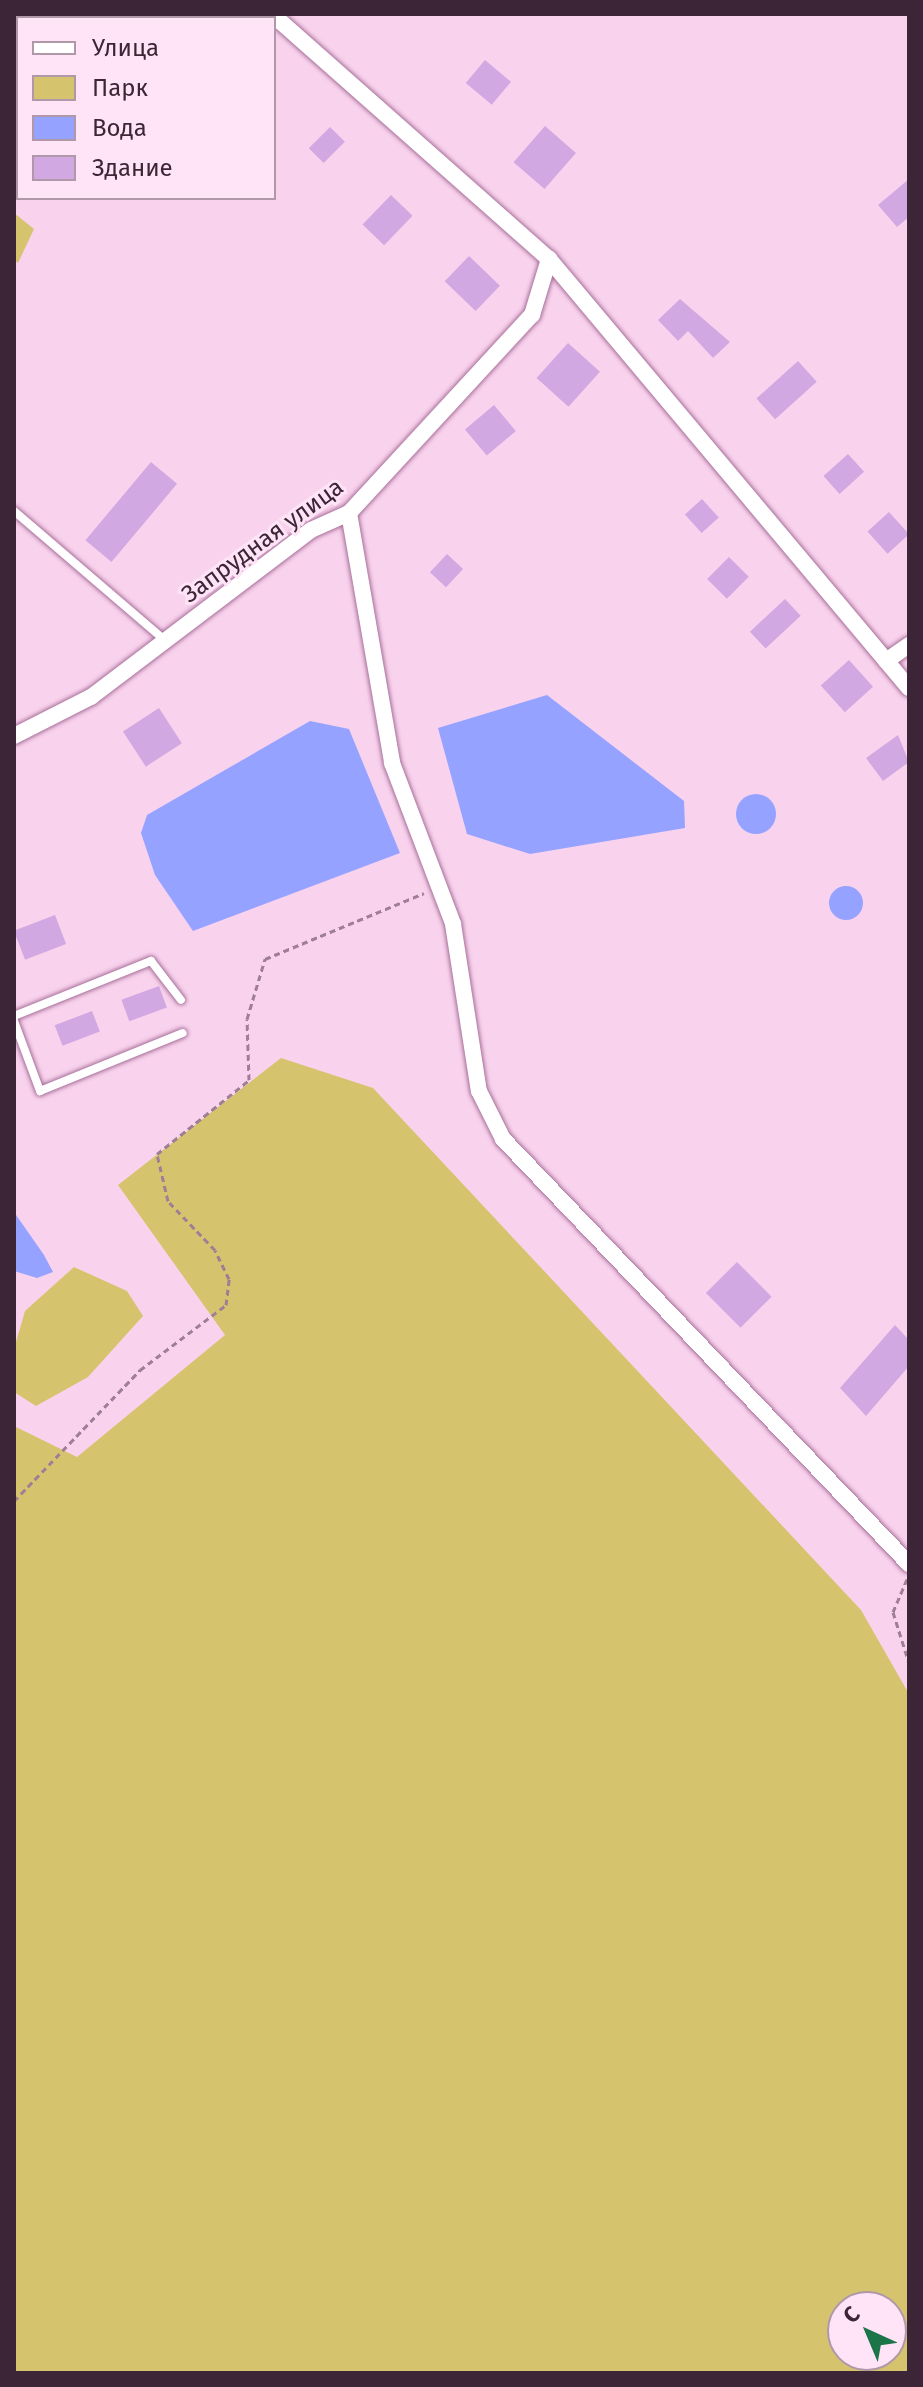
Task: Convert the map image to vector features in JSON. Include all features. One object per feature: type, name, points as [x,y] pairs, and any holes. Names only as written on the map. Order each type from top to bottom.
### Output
[{"type":"street","points":[[276,18],[549,259],[909,688]]},
{"type":"street","name":"Запрудная улица","points":[[14,736],[91,697],[311,530],[349,513],[532,315],[549,259]]},
{"type":"street","points":[[349,513],[392,763],[453,924],[479,1091],[503,1139],[909,1564]]},
{"type":"street","points":[[886,661],[909,645]]},
{"type":"lane","points":[[14,511],[167,642]]},
{"type":"lane","points":[[181,1000],[151,961],[14,1019],[40,1091],[183,1033]]},
{"type":"path","points":[[14,1501],[140,1370],[226,1305],[229,1279],[215,1250],[168,1201],[157,1154],[249,1080],[247,1019],[265,959],[439,887]]},
{"type":"path","points":[[909,1576],[893,1612],[909,1663]]},
{"type":"green space","points":[[14,213],[34,229],[18,263],[14,260]]},
{"type":"green space","points":[[281,1058],[373,1088],[861,1610],[909,1694],[909,2373],[14,2373],[14,1426],[77,1457],[225,1335],[118,1185]]},
{"type":"green space","points":[[74,1267],[127,1291],[143,1316],[88,1377],[36,1406],[14,1392],[14,1349],[25,1311]]},
{"type":"water","points":[[547,695],[684,801],[685,828],[530,854],[467,834],[438,728]]},
{"type":"water","points":[[310,721],[349,729],[400,853],[193,931],[155,875],[141,833],[147,815]]},
{"type":"water","points":[[756,794],[770,800],[776,814],[770,828],[756,834],[742,828],[736,814],[742,800]]},
{"type":"water","points":[[846,886],[858,891],[863,903],[858,915],[846,920],[834,915],[829,903],[834,891]]},
{"type":"water","points":[[14,1212],[53,1272],[37,1278],[14,1271]]},
{"type":"building","points":[[485,60],[511,82],[492,105],[466,83]]},
{"type":"building","points":[[545,126],[576,153],[544,189],[514,162]]},
{"type":"building","points":[[330,127],[345,142],[324,163],[309,148]]},
{"type":"building","points":[[909,179],[909,217],[897,227],[878,205]]},
{"type":"building","points":[[391,195],[413,216],[384,245],[363,224]]},
{"type":"building","points":[[469,256],[500,286],[476,311],[445,281]]},
{"type":"building","points":[[680,299],[730,342],[713,358],[688,331],[678,341],[658,320]]},
{"type":"building","points":[[568,343],[600,372],[569,407],[537,378]]},
{"type":"building","points":[[798,361],[817,382],[775,419],[756,398]]},
{"type":"building","points":[[494,405],[516,431],[487,455],[465,429]]},
{"type":"building","points":[[848,454],[864,472],[840,494],[823,476]]},
{"type":"building","points":[[151,462],[177,484],[111,562],[85,540]]},
{"type":"building","points":[[702,499],[719,518],[702,533],[685,514]]},
{"type":"building","points":[[889,512],[909,534],[888,554],[867,531]]},
{"type":"building","points":[[447,554],[463,569],[446,587],[430,572]]},
{"type":"building","points":[[729,557],[749,577],[727,599],[707,579]]},
{"type":"building","points":[[785,599],[801,616],[766,649],[750,632]]},
{"type":"building","points":[[849,660],[873,687],[845,712],[821,685]]},
{"type":"building","points":[[159,708],[182,743],[146,767],[123,731]]},
{"type":"building","points":[[898,735],[909,762],[883,781],[866,758]]},
{"type":"building","points":[[55,915],[66,944],[25,960],[14,931]]},
{"type":"building","points":[[159,986],[167,1008],[129,1021],[121,1000]]},
{"type":"building","points":[[92,1011],[100,1032],[63,1046],[55,1025]]},
{"type":"building","points":[[737,1262],[772,1297],[741,1328],[706,1293]]},
{"type":"building","points":[[895,1325],[909,1340],[909,1366],[866,1416],[840,1388]]}]
